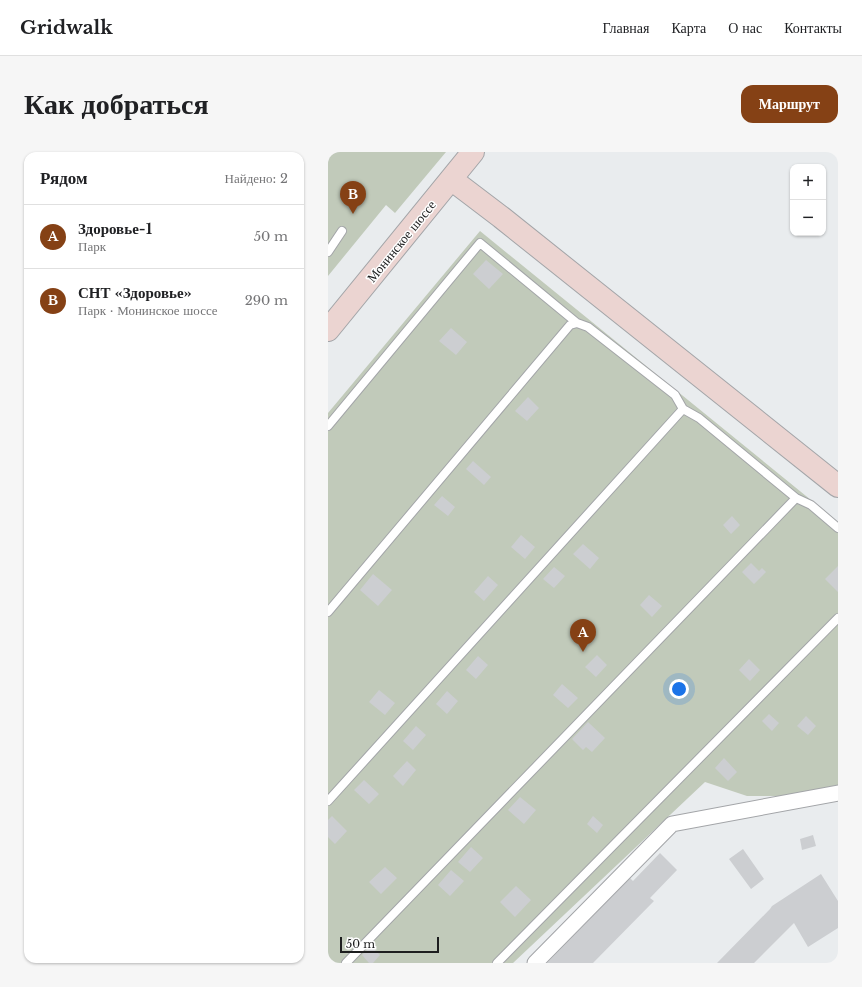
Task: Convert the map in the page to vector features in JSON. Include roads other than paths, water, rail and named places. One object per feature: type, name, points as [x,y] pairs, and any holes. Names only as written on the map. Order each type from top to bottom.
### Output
[{"type":"main road","name":"Монинское шоссе","points":[[328,330],[473,152]]},
{"type":"main road","points":[[450,180],[501,217],[838,486]]},
{"type":"street","points":[[535,963],[672,824],[838,793]]},
{"type":"lane","points":[[328,252],[342,231]]},
{"type":"lane","points":[[328,426],[480,243],[577,323],[588,327],[675,395],[683,409],[699,418],[796,498],[810,505],[838,528]]},
{"type":"lane","points":[[328,612],[570,325],[577,323]]},
{"type":"lane","points":[[328,801],[683,409]]},
{"type":"lane","points":[[346,963],[796,498]]},
{"type":"lane","points":[[497,963],[838,618]]},
{"type":"place","name":"СНТ «Здоровье»","points":[[353,214]]},
{"type":"place","name":"Здоровье-1","points":[[583,652]]}]
